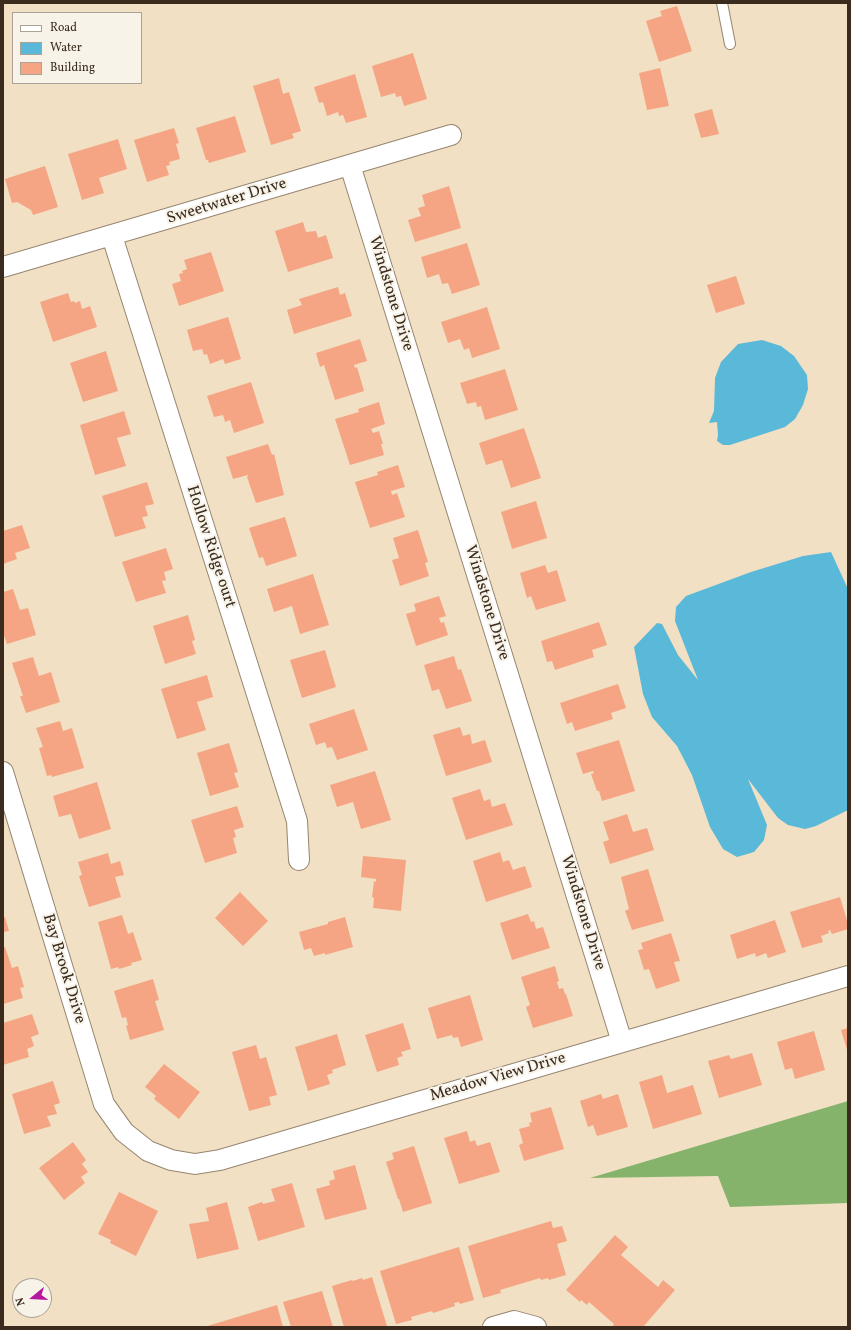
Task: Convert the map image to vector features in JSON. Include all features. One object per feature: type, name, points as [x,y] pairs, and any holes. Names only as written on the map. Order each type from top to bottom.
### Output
[{"type":"street","name":"Sweetwater Drive","points":[[3,267],[451,136]]},
{"type":"street","name":"Windstone Drive","points":[[350,165],[622,1042]]},
{"type":"street","name":"Hollow Ridge ourt","points":[[112,236],[297,821],[299,860]]},
{"type":"street","name":"Bay Brook Drive","points":[[3,772],[104,1104],[124,1132],[148,1151]]},
{"type":"street","name":"Meadow View Drive","points":[[148,1151],[171,1160],[195,1164],[220,1160],[848,976]]},
{"type":"street","points":[[493,1327],[514,1322],[536,1327]]},
{"type":"lane","points":[[722,3],[730,44]]},
{"type":"green space","points":[[848,1101],[848,1203],[730,1207],[718,1176],[590,1178]]},
{"type":"water","points":[[762,340],[781,346],[794,356],[807,375],[808,389],[803,405],[795,419],[785,427],[730,445],[723,445],[717,441],[717,422],[709,423],[714,411],[715,378],[721,362],[738,344]]},
{"type":"water","points":[[831,552],[848,589],[848,810],[816,826],[805,829],[788,825],[778,818],[748,779],[767,825],[764,840],[754,852],[737,857],[723,849],[710,827],[692,775],[677,746],[652,717],[643,694],[634,647],[657,623],[662,624],[678,655],[698,680],[675,621],[676,607],[686,596],[751,572],[803,556]]},
{"type":"building","points":[[677,6],[692,51],[659,62],[646,21],[662,16],[660,11]]},
{"type":"building","points":[[413,53],[427,99],[404,106],[401,96],[396,97],[395,93],[381,97],[372,66]]},
{"type":"building","points":[[660,68],[669,106],[647,110],[639,73]]},
{"type":"building","points":[[355,74],[367,117],[346,123],[343,115],[339,116],[338,112],[327,116],[323,102],[319,103],[314,87]]},
{"type":"building","points":[[279,78],[283,94],[289,92],[301,131],[292,134],[294,138],[271,145],[253,86]]},
{"type":"building","points":[[712,109],[719,134],[701,138],[694,114]]},
{"type":"building","points":[[235,116],[246,152],[209,163],[208,160],[206,160],[196,128]]},
{"type":"building","points":[[174,128],[179,143],[176,144],[180,159],[169,162],[170,165],[166,166],[169,175],[147,182],[134,140]]},
{"type":"building","points":[[118,139],[127,169],[99,178],[104,193],[82,200],[68,154]]},
{"type":"building","points":[[45,166],[58,207],[33,215],[31,210],[17,202],[12,203],[5,179]]},
{"type":"building","points":[[449,186],[461,228],[415,242],[408,220],[421,216],[418,208],[425,206],[422,195]]},
{"type":"building","points":[[303,222],[306,232],[316,231],[318,238],[326,235],[333,258],[288,272],[275,231]]},
{"type":"building","points":[[467,243],[480,285],[452,294],[448,283],[442,284],[439,274],[427,278],[421,257]]},
{"type":"building","points":[[211,252],[224,291],[179,306],[172,284],[181,281],[179,274],[183,273],[182,271],[187,269],[184,260]]},
{"type":"building","points":[[736,276],[745,304],[716,313],[707,285]]},
{"type":"building","points":[[338,287],[340,295],[345,293],[352,316],[294,334],[287,310],[302,305],[299,299]]},
{"type":"building","points":[[68,293],[71,302],[74,301],[75,303],[80,301],[82,309],[90,306],[97,327],[53,342],[40,302]]},
{"type":"building","points":[[487,307],[500,349],[472,358],[469,348],[464,350],[460,339],[448,343],[441,322]]},
{"type":"building","points":[[228,317],[241,359],[225,364],[223,359],[210,364],[207,354],[204,355],[202,349],[193,351],[187,330]]},
{"type":"building","points":[[360,339],[367,361],[354,365],[355,368],[357,367],[364,391],[335,400],[324,365],[320,367],[316,353]]},
{"type":"building","points":[[106,351],[118,391],[83,402],[70,363]]},
{"type":"building","points":[[505,369],[518,410],[485,420],[481,406],[477,407],[476,402],[467,404],[460,383]]},
{"type":"building","points":[[251,382],[264,423],[234,433],[230,420],[225,422],[223,415],[214,417],[207,396]]},
{"type":"building","points":[[379,402],[385,424],[371,429],[373,433],[379,431],[383,444],[381,444],[384,455],[350,465],[335,419],[359,412],[358,409]]},
{"type":"building","points":[[124,411],[131,434],[117,438],[126,466],[95,475],[80,425]]},
{"type":"building","points":[[524,428],[541,478],[511,488],[502,460],[486,465],[479,443]]},
{"type":"building","points":[[268,444],[272,455],[274,454],[284,495],[256,503],[247,477],[248,475],[233,479],[226,457]]},
{"type":"building","points":[[398,465],[405,487],[391,491],[392,495],[397,493],[405,517],[370,528],[355,482],[378,475],[377,472]]},
{"type":"building","points":[[147,482],[154,504],[145,506],[148,516],[142,517],[146,528],[115,537],[102,496]]},
{"type":"building","points":[[536,501],[547,538],[512,549],[501,512]]},
{"type":"building","points":[[285,517],[297,556],[266,566],[263,557],[259,558],[249,528]]},
{"type":"building","points":[[22,525],[30,548],[15,553],[17,559],[3,564],[3,531]]},
{"type":"building","points":[[418,530],[428,562],[425,563],[429,576],[400,586],[392,560],[399,558],[393,538]]},
{"type":"building","points":[[166,548],[173,569],[164,572],[166,580],[162,581],[166,593],[136,602],[122,562]]},
{"type":"building","points":[[545,565],[548,573],[557,570],[566,601],[536,610],[531,596],[527,598],[520,573]]},
{"type":"building","points":[[313,574],[329,625],[300,634],[292,606],[274,612],[267,589]]},
{"type":"building","points":[[13,589],[20,610],[28,608],[36,635],[7,644],[3,633],[3,592]]},
{"type":"building","points":[[439,596],[446,616],[439,618],[441,623],[444,622],[448,635],[416,646],[406,614],[416,611],[414,604]]},
{"type":"building","points":[[188,615],[195,640],[192,641],[196,654],[165,664],[153,626]]},
{"type":"building","points":[[599,622],[607,645],[592,650],[594,657],[555,670],[552,661],[547,662],[541,641]]},
{"type":"building","points":[[325,650],[336,687],[302,698],[290,660]]},
{"type":"building","points":[[454,656],[458,670],[461,669],[472,701],[446,709],[439,689],[432,691],[424,665]]},
{"type":"building","points":[[33,657],[39,676],[51,672],[60,702],[26,713],[20,696],[23,696],[12,663]]},
{"type":"building","points":[[207,675],[213,697],[197,702],[206,730],[177,739],[161,689]]},
{"type":"building","points":[[618,684],[626,708],[611,713],[613,719],[575,731],[572,722],[567,724],[560,703]]},
{"type":"building","points":[[354,709],[368,750],[337,760],[332,747],[327,748],[325,742],[316,745],[309,724]]},
{"type":"building","points":[[60,721],[63,731],[72,728],[84,768],[52,777],[51,775],[47,776],[39,748],[43,747],[36,728]]},
{"type":"building","points":[[460,727],[463,736],[470,734],[472,744],[485,740],[492,762],[446,776],[433,735]]},
{"type":"building","points":[[619,740],[635,791],[602,801],[591,774],[594,773],[593,771],[583,774],[576,753]]},
{"type":"building","points":[[229,743],[238,772],[234,773],[239,787],[210,796],[197,753]]},
{"type":"building","points":[[375,771],[391,820],[361,829],[353,802],[337,807],[330,785]]},
{"type":"building","points":[[97,782],[111,829],[79,839],[71,814],[59,817],[53,796]]},
{"type":"building","points":[[480,789],[484,801],[490,799],[492,807],[505,803],[513,825],[466,840],[452,798]]},
{"type":"building","points":[[237,806],[244,827],[234,830],[236,837],[233,838],[237,853],[205,863],[191,820]]},
{"type":"building","points":[[627,814],[633,832],[647,828],[654,850],[610,864],[603,842],[609,840],[603,822]]},
{"type":"building","points":[[500,852],[503,862],[509,860],[513,870],[525,866],[532,887],[486,902],[473,861]]},
{"type":"building","points":[[108,853],[111,864],[120,861],[124,875],[115,877],[121,897],[89,907],[79,876],[82,875],[78,862]]},
{"type":"building","points":[[363,856],[406,860],[401,911],[373,908],[374,898],[372,897],[374,881],[376,882],[376,879],[361,877]]},
{"type":"building","points":[[648,869],[664,921],[632,930],[625,911],[629,909],[621,877]]},
{"type":"building","points":[[240,892],[268,921],[243,946],[215,918]]},
{"type":"building","points":[[840,897],[848,924],[848,929],[832,934],[830,930],[828,931],[829,933],[821,936],[823,942],[802,948],[790,912]]},
{"type":"building","points":[[528,914],[531,922],[534,921],[536,929],[543,927],[550,948],[512,960],[500,923]]},
{"type":"building","points":[[122,915],[128,934],[133,932],[142,960],[131,963],[132,965],[119,969],[118,967],[111,969],[98,922]]},
{"type":"building","points":[[5,917],[9,931],[3,932],[3,918]]},
{"type":"building","points":[[345,917],[353,947],[325,955],[325,953],[314,956],[311,948],[304,950],[299,932],[328,924],[328,922]]},
{"type":"building","points":[[775,920],[786,952],[768,958],[766,953],[756,957],[755,953],[737,959],[730,935]]},
{"type":"building","points":[[671,933],[680,961],[674,962],[680,981],[656,989],[649,969],[644,970],[638,950],[643,949],[641,943]]},
{"type":"building","points":[[5,947],[12,968],[18,966],[24,987],[20,988],[23,998],[3,1004],[3,948]]},
{"type":"building","points":[[555,966],[559,981],[557,982],[559,989],[563,988],[573,1016],[533,1028],[526,1007],[530,1005],[521,977]]},
{"type":"building","points":[[153,979],[159,1000],[155,1001],[164,1030],[130,1040],[126,1026],[128,1025],[126,1017],[122,1018],[114,991]]},
{"type":"building","points":[[470,995],[483,1040],[461,1047],[458,1037],[453,1038],[452,1035],[437,1039],[428,1008]]},
{"type":"building","points":[[32,1014],[39,1034],[31,1037],[34,1046],[27,1049],[29,1057],[3,1065],[3,1023]]},
{"type":"building","points":[[403,1023],[411,1049],[401,1052],[403,1056],[397,1058],[399,1065],[377,1072],[365,1035]]},
{"type":"building","points":[[848,1028],[848,1053],[841,1030]]},
{"type":"building","points":[[814,1031],[825,1070],[795,1079],[792,1068],[785,1070],[777,1042]]},
{"type":"building","points":[[337,1034],[346,1065],[332,1070],[333,1073],[327,1075],[330,1084],[308,1091],[295,1047]]},
{"type":"building","points":[[256,1045],[260,1059],[266,1057],[277,1095],[269,1097],[271,1105],[249,1111],[232,1052]]},
{"type":"building","points":[[752,1053],[762,1085],[719,1098],[708,1061],[729,1055],[731,1059]]},
{"type":"building","points":[[164,1064],[200,1092],[179,1119],[154,1099],[156,1096],[145,1087]]},
{"type":"building","points":[[662,1075],[667,1093],[693,1085],[702,1114],[653,1129],[639,1082]]},
{"type":"building","points":[[53,1081],[60,1103],[54,1105],[57,1114],[47,1116],[51,1126],[24,1134],[12,1094]]},
{"type":"building","points":[[601,1094],[603,1099],[618,1094],[628,1127],[597,1136],[593,1125],[588,1127],[580,1101]]},
{"type":"building","points":[[551,1107],[564,1149],[524,1161],[519,1145],[523,1143],[519,1129],[530,1126],[529,1123],[532,1122],[530,1113]]},
{"type":"building","points":[[467,1131],[470,1142],[475,1140],[477,1146],[490,1142],[500,1172],[459,1184],[444,1138]]},
{"type":"building","points":[[73,1142],[86,1160],[82,1164],[88,1172],[81,1177],[85,1183],[64,1200],[39,1168]]},
{"type":"building","points":[[414,1146],[432,1203],[403,1212],[386,1162],[394,1159],[392,1153]]},
{"type":"building","points":[[355,1165],[367,1209],[325,1220],[316,1189],[330,1185],[329,1181],[335,1179],[333,1171]]},
{"type":"building","points":[[292,1183],[305,1227],[258,1241],[248,1207],[262,1202],[263,1204],[275,1201],[271,1189]]},
{"type":"building","points":[[119,1192],[158,1211],[136,1256],[110,1243],[111,1240],[98,1234]]},
{"type":"building","points":[[227,1202],[239,1249],[197,1259],[189,1224],[209,1221],[206,1208]]},
{"type":"building","points":[[551,1221],[553,1228],[562,1226],[567,1241],[557,1244],[566,1275],[549,1280],[548,1278],[541,1280],[540,1278],[500,1290],[501,1293],[483,1298],[468,1246]]},
{"type":"building","points":[[615,1235],[628,1247],[621,1255],[658,1287],[663,1280],[675,1290],[643,1327],[612,1327],[614,1324],[589,1302],[587,1305],[581,1300],[580,1302],[566,1290]]},
{"type":"building","points":[[459,1247],[474,1300],[460,1304],[459,1302],[454,1303],[455,1306],[433,1313],[432,1311],[411,1317],[412,1320],[396,1324],[380,1271]]},
{"type":"building","points":[[372,1277],[387,1326],[344,1327],[332,1286],[352,1280],[362,1278],[363,1280]]},
{"type":"building","points":[[322,1291],[333,1327],[291,1327],[283,1302]]},
{"type":"building","points":[[277,1305],[283,1327],[204,1327]]}]
